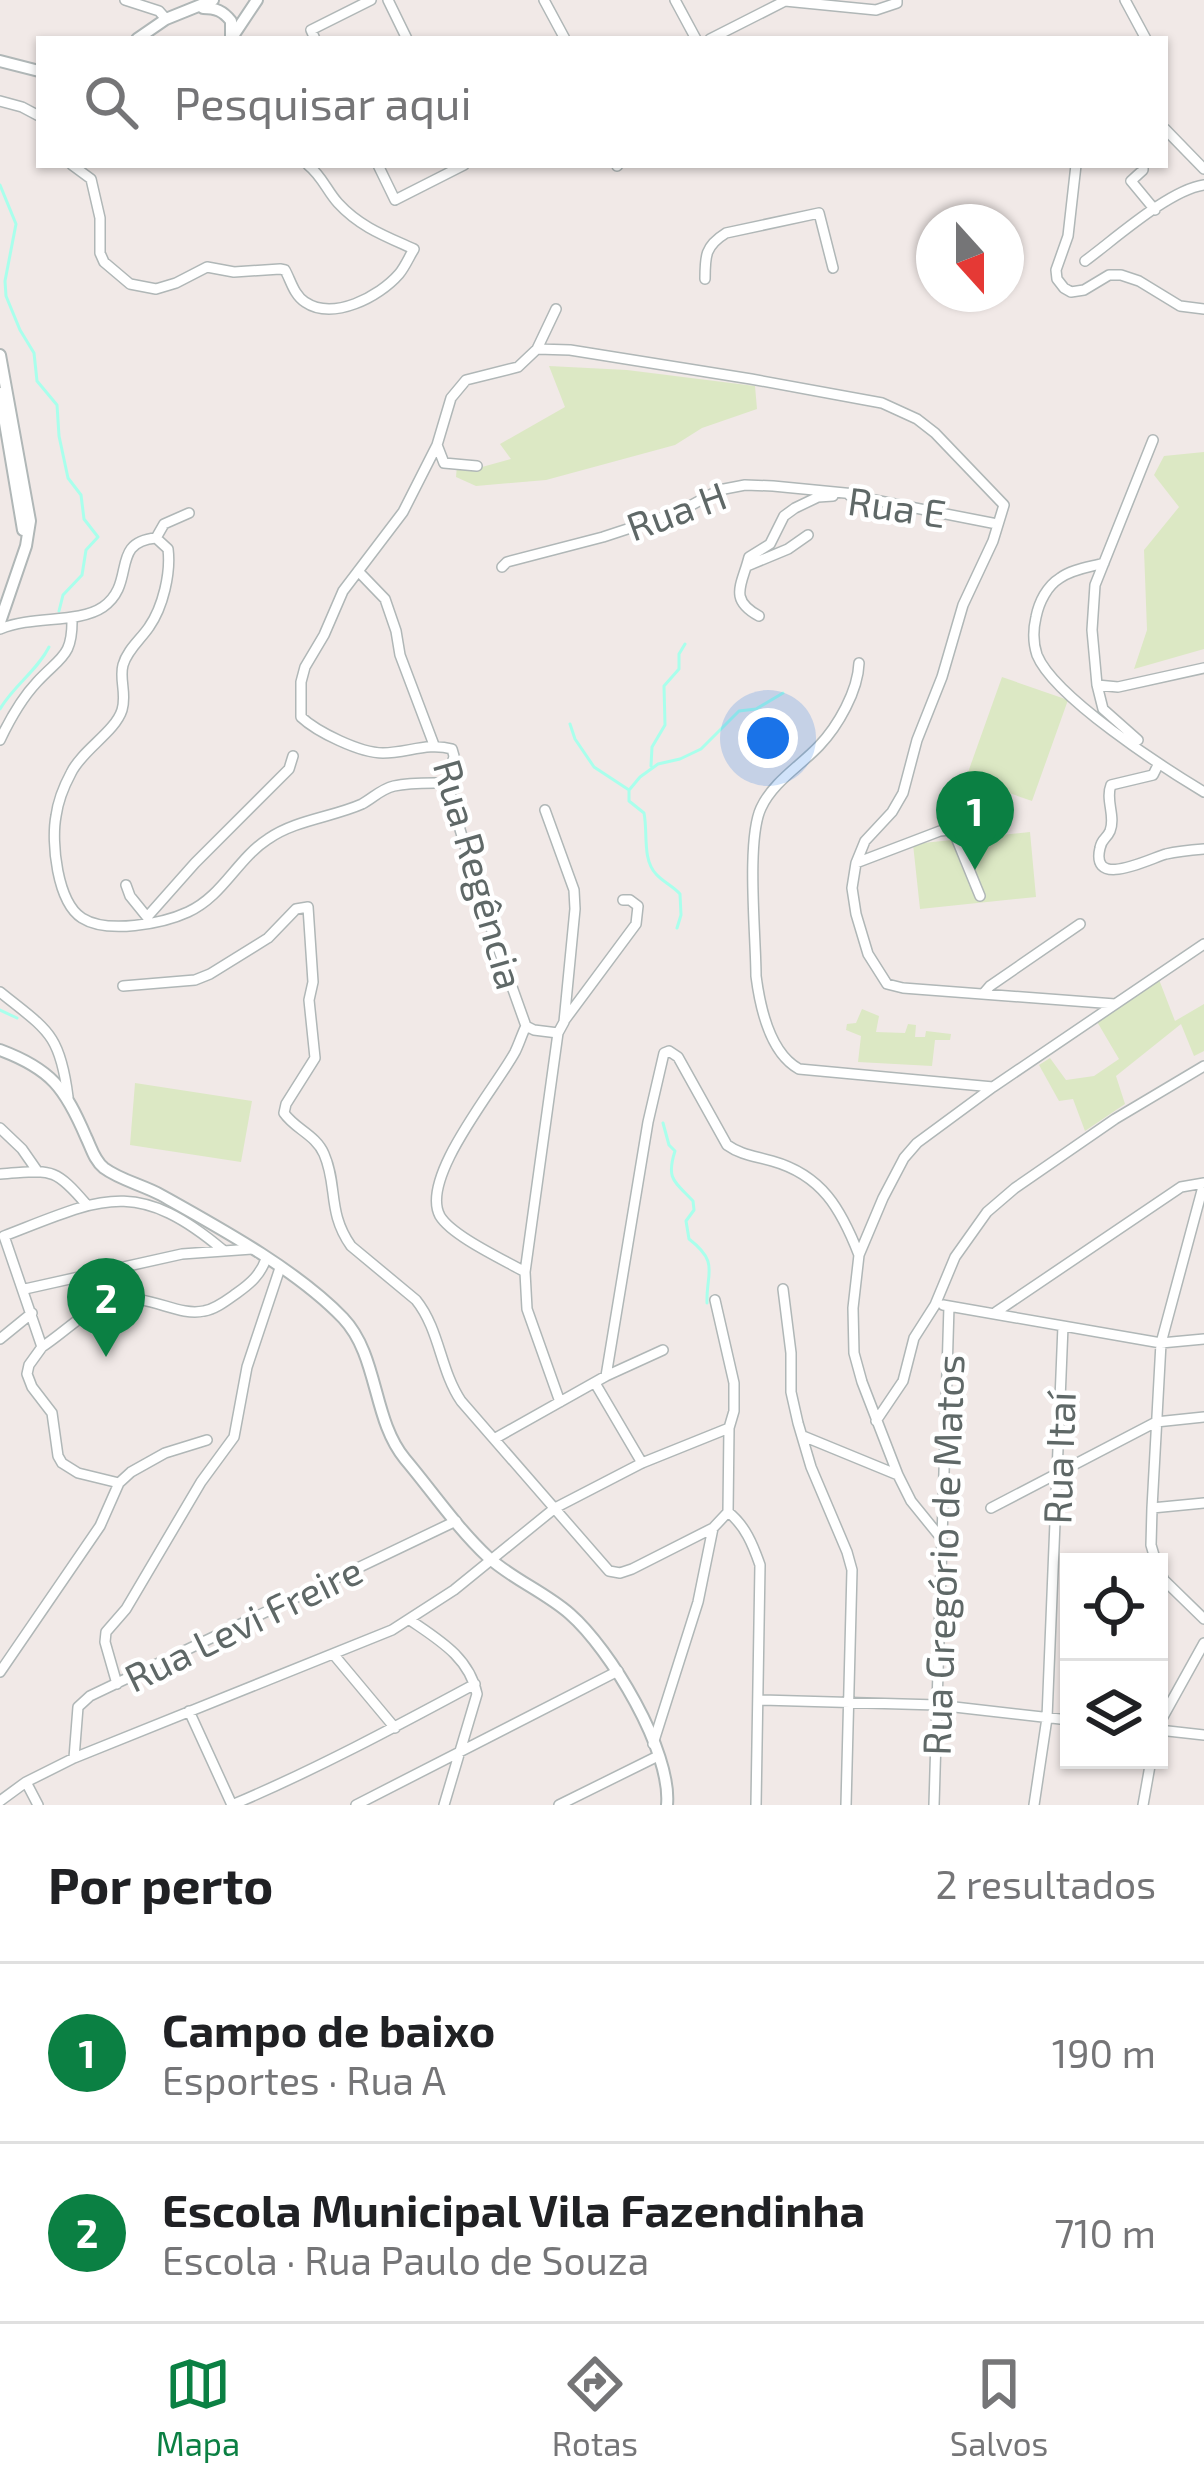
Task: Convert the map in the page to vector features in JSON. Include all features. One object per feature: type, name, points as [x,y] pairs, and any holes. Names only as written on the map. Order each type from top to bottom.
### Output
[{"type":"street","points":[[125,0],[159,11],[166,20]]},
{"type":"street","points":[[142,36],[213,0]]},
{"type":"street","points":[[233,36],[256,0]]},
{"type":"street","points":[[313,34],[370,0]]},
{"type":"street","points":[[388,0],[406,36]]},
{"type":"street","points":[[544,0],[563,36]]},
{"type":"street","points":[[676,0],[694,36]]},
{"type":"street","points":[[716,36],[784,0],[876,10],[897,2]]},
{"type":"street","points":[[1125,0],[1144,36]]},
{"type":"street","points":[[195,8],[215,8],[225,14],[231,21],[231,36]]},
{"type":"street","points":[[3,62],[36,70]]},
{"type":"street","points":[[0,101],[36,114]]},
{"type":"street","points":[[1168,133],[1204,169]]},
{"type":"street","points":[[76,168],[91,179],[104,262],[130,284],[156,289],[207,267],[234,272],[280,269],[307,304],[334,310],[381,289],[399,273],[414,249],[365,228],[335,200],[312,168]]},
{"type":"street","points":[[379,168],[395,200],[458,168]]},
{"type":"street","points":[[1076,168],[1068,236],[1056,270],[1064,287],[1071,292],[1084,290],[1109,275],[1121,275],[1180,306],[1204,309]]},
{"type":"street","points":[[1143,168],[1131,181],[1155,210]]},
{"type":"street","points":[[1085,261],[1190,187],[1204,185]]},
{"type":"street","points":[[705,279],[707,253],[712,242],[725,233],[820,213],[833,268]]},
{"type":"street","points":[[434,745],[385,599],[358,571],[403,512],[460,385],[518,367],[538,349],[556,309]]},
{"type":"street","points":[[538,349],[752,379],[883,404],[935,433],[1004,505],[963,605],[903,793],[865,841],[856,862],[852,888],[856,914],[868,954],[883,980],[903,988],[1115,1004]]},
{"type":"street","points":[[0,355],[26,521],[26,545],[0,625],[72,617],[103,607],[126,569],[127,551],[141,539],[156,538],[168,549],[167,579],[156,616],[122,668],[122,710],[75,765],[59,802],[56,857],[64,894],[80,917],[99,925],[128,926],[182,915],[206,903],[266,839],[364,803],[385,788],[448,783]]},
{"type":"street","points":[[0,394],[26,521]]},
{"type":"street","points":[[1138,740],[1103,709],[1092,629],[1095,585],[1154,440]]},
{"type":"street","points":[[437,445],[444,463],[477,466]]},
{"type":"street","name":"Rua H","points":[[502,568],[507,562],[679,512],[719,490],[772,485],[856,494]]},
{"type":"street","name":"Rua E","points":[[746,566],[749,557],[770,544],[784,516],[818,497],[856,494],[997,524]]},
{"type":"street","points":[[156,538],[164,524],[189,513]]},
{"type":"street","points":[[759,616],[744,608],[740,599],[746,566],[808,535]]},
{"type":"street","points":[[1105,562],[1058,579],[1044,595],[1035,625],[1036,652],[1051,675],[1085,707],[1158,765],[1204,792]]},
{"type":"street","name":"Rua Regência","points":[[358,571],[305,668],[301,717],[324,735],[379,753],[434,745],[452,748],[448,783],[482,903],[526,1026],[557,1033]]},
{"type":"street","points":[[0,740],[25,696],[69,649],[72,617]]},
{"type":"street","points":[[859,663],[856,690],[821,744],[762,805],[754,831],[759,998],[783,1054],[799,1069],[993,1087]]},
{"type":"street","points":[[1097,685],[1118,687],[1204,668]]},
{"type":"street","points":[[147,919],[247,808],[289,769],[293,756]]},
{"type":"street","points":[[1158,765],[1153,775],[1111,785],[1111,830],[1100,848],[1100,860],[1116,871],[1167,854],[1204,849]]},
{"type":"street","points":[[545,810],[574,890],[564,1022]]},
{"type":"street","points":[[856,862],[950,830],[980,896]]},
{"type":"street","points":[[128,890],[147,919]]},
{"type":"street","points":[[560,1402],[527,1310],[525,1272],[557,1033],[636,924],[638,906],[623,900]]},
{"type":"street","points":[[123,986],[195,980],[268,938],[296,909],[308,907],[315,1058],[284,1109],[286,1117],[325,1156],[333,1207],[351,1246],[424,1310],[455,1393],[614,1573],[632,1569],[713,1528],[728,1512],[734,1383],[715,1300]]},
{"type":"street","points":[[984,993],[1080,924]]},
{"type":"street","points":[[941,1538],[911,1501],[898,1475],[854,1353],[859,1256],[883,1198],[916,1143],[1204,944]]},
{"type":"street","points":[[0,992],[43,1024],[55,1040],[68,1098]]},
{"type":"street","points":[[525,1272],[447,1224],[436,1207],[448,1162],[526,1026]]},
{"type":"street","points":[[0,1051],[27,1060],[58,1083],[98,1163],[106,1170],[157,1193],[252,1249],[344,1319],[362,1351],[399,1451],[491,1560],[572,1616],[594,1636],[618,1671],[656,1750],[668,1790],[667,1805]]},
{"type":"street","points":[[606,1376],[664,1053],[678,1057],[727,1144],[815,1180],[832,1201],[859,1256]]},
{"type":"street","points":[[876,1421],[903,1381],[914,1338],[956,1257],[987,1212],[1115,1119],[1204,1066]]},
{"type":"street","points":[[0,1128],[38,1172]]},
{"type":"street","points":[[0,1174],[60,1176],[86,1204]]},
{"type":"street","points":[[994,1313],[1181,1187],[1204,1184],[1161,1343],[1153,1553]]},
{"type":"street","points":[[42,1346],[4,1236],[86,1204],[134,1200],[199,1230],[223,1250]]},
{"type":"street","points":[[25,1289],[182,1254],[252,1249]]},
{"type":"street","points":[[119,1483],[78,1473],[62,1463],[52,1413],[32,1387],[29,1365],[42,1346],[99,1306],[115,1300],[152,1300],[182,1310],[207,1311],[250,1284],[261,1273],[266,1258]]},
{"type":"street","points":[[117,1684],[106,1632],[126,1609],[234,1437],[248,1367],[280,1268]]},
{"type":"street","points":[[783,1289],[791,1392],[811,1467],[852,1570],[846,1805]]},
{"type":"street","points":[[935,1305],[1161,1343],[1204,1339]]},
{"type":"street","name":"Rua Gregório de Matos","points":[[934,1805],[949,1306]]},
{"type":"street","points":[[0,1339],[32,1313]]},
{"type":"street","name":"Rua Itaí","points":[[1034,1805],[1047,1718],[1064,1326]]},
{"type":"street","points":[[494,1439],[663,1350]]},
{"type":"street","points":[[595,1383],[642,1463]]},
{"type":"street","points":[[991,1508],[1156,1422],[1204,1417]]},
{"type":"street","points":[[0,1801],[74,1758],[410,1620],[555,1508],[642,1463],[729,1428]]},
{"type":"street","points":[[802,1436],[898,1475]]},
{"type":"street","points":[[0,1672],[100,1526],[119,1483],[165,1453],[206,1440]]},
{"type":"street","points":[[1152,1508],[1204,1503]]},
{"type":"street","points":[[728,1512],[738,1520],[760,1564],[756,1805]]},
{"type":"street","name":"Rua Levi Freire","points":[[74,1758],[78,1707],[90,1696],[456,1521]]},
{"type":"street","points":[[656,1750],[665,1701],[698,1602],[713,1528]]},
{"type":"street","points":[[1168,1584],[1204,1619]]},
{"type":"street","points":[[410,1620],[448,1646],[475,1684],[476,1700],[444,1805]]},
{"type":"street","points":[[1168,1710],[1204,1643]]},
{"type":"street","points":[[334,1655],[395,1727]]},
{"type":"street","points":[[356,1805],[618,1671]]},
{"type":"street","points":[[189,1711],[232,1805],[475,1684]]},
{"type":"street","points":[[759,1700],[938,1705],[1060,1719]]},
{"type":"street","points":[[646,1725],[665,1701]]},
{"type":"street","points":[[1168,1729],[1204,1735]]},
{"type":"street","points":[[559,1805],[656,1750]]},
{"type":"street","points":[[1143,1805],[1149,1769]]},
{"type":"street","points":[[26,1782],[38,1805]]},
{"type":"green space","points":[[549,366],[755,386],[757,409],[702,428],[675,445],[546,480],[476,486],[456,477],[457,465],[479,461],[482,467],[511,459],[500,444],[565,407]]},
{"type":"green space","points":[[1204,452],[1204,649],[1134,669],[1147,630],[1144,550],[1179,507],[1154,475],[1164,456]]},
{"type":"green space","points":[[1002,677],[1068,700],[1032,801],[966,778]]},
{"type":"green space","points":[[1030,832],[1036,897],[920,909],[913,844]]},
{"type":"green space","points":[[1158,977],[1175,1021],[1204,1004],[1204,1051],[1194,1056],[1181,1024],[1116,1076],[1125,1104],[1085,1131],[1073,1099],[1059,1101],[1039,1065],[1050,1058],[1066,1080],[1094,1076],[1119,1059],[1096,1020]]},
{"type":"green space","points":[[862,1009],[879,1016],[876,1032],[905,1033],[908,1024],[916,1025],[915,1037],[925,1037],[926,1031],[951,1034],[950,1040],[935,1040],[932,1066],[858,1062],[861,1036],[846,1030],[847,1024],[856,1023]]},
{"type":"green space","points":[[135,1083],[252,1101],[241,1162],[130,1145]]},
{"type":"waterway","points":[[0,185],[16,224],[6,296],[34,353],[37,381],[57,405],[68,478],[81,495],[84,519],[98,537],[86,550],[82,575],[63,595],[59,611]]},
{"type":"waterway","points":[[651,766],[652,747],[665,725],[664,686],[679,669],[685,644]]},
{"type":"waterway","points":[[0,709],[49,647]]},
{"type":"waterway","points":[[630,789],[658,764],[701,749],[739,711],[756,709],[783,693]]},
{"type":"waterway","points":[[570,724],[594,767],[629,790],[629,801],[644,813],[652,868],[680,894],[677,928]]},
{"type":"waterway","points":[[0,1010],[17,1018]]},
{"type":"waterway","points":[[663,1123],[675,1151],[674,1179],[693,1201],[694,1210],[686,1221],[689,1239],[708,1262],[707,1303]]},
{"type":"place","name":"Campo de baixo","points":[[975,870]]},
{"type":"place","name":"Escola Municipal Vila Fazendinha","points":[[106,1357]]}]
